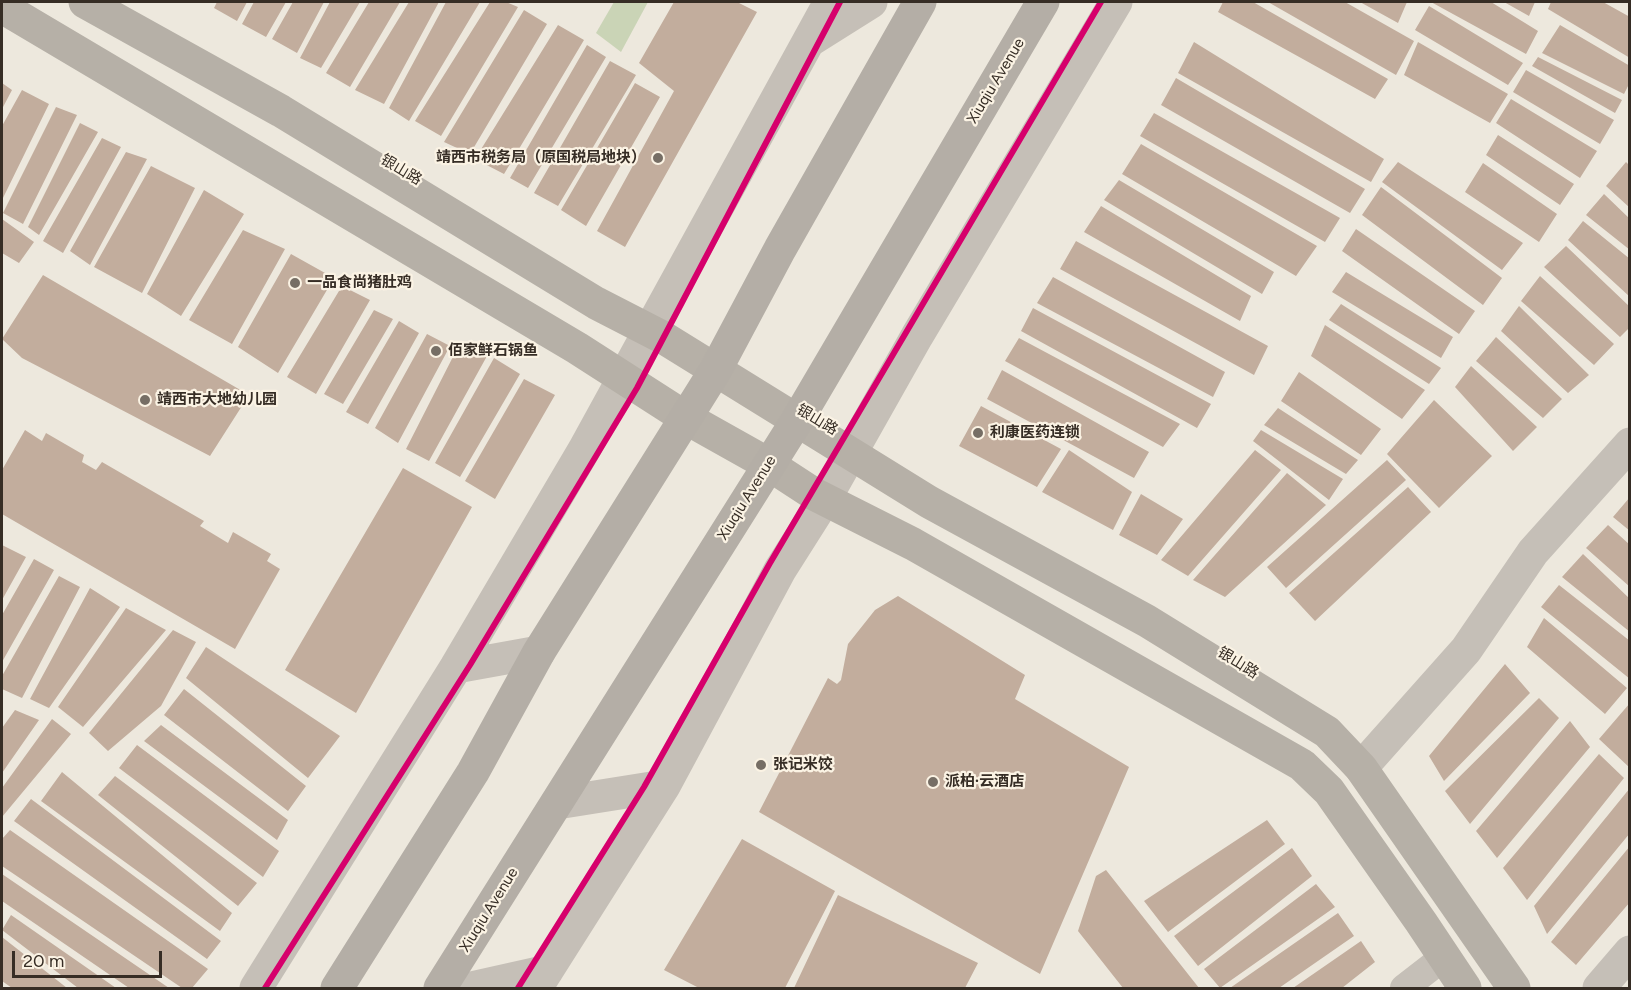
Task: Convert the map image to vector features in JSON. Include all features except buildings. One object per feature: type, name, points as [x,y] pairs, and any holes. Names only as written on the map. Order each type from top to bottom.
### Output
[{"type":"main road","name":"银山路","points":[[85,2],[281,111],[596,303],[648,329],[929,502],[1147,621],[1328,732],[1361,768],[1514,988]]},
{"type":"main road","points":[[337,988],[473,772],[539,652],[716,371],[786,238],[920,2]]},
{"type":"main road","name":"Xiuqiu Avenue","points":[[440,988],[796,422],[1042,2]]},
{"type":"main road","points":[[2,7],[567,342],[686,418],[825,499],[1066,630],[1302,765],[1329,791],[1465,988]]},
{"type":"street","points":[[256,988],[456,667],[584,450],[648,329],[830,2]]},
{"type":"street","points":[[807,42],[871,2]]},
{"type":"street","points":[[471,988],[541,980],[664,786],[780,570],[825,499],[1116,2]]},
{"type":"street","points":[[1361,768],[1466,650],[1533,552],[1629,444]]},
{"type":"street","points":[[456,667],[539,652]]},
{"type":"street","points":[[556,803],[664,786]]},
{"type":"street","points":[[1599,988],[1629,952]]},
{"type":"lane","points":[[1404,988],[1444,957]]},
{"type":"green space","points":[[614,2],[648,2],[621,52],[596,33]]},
{"type":"cycle path","points":[[265,988],[470,665],[637,388],[840,2]]},
{"type":"cycle path","points":[[518,988],[644,787],[770,563],[1101,2]]},
{"type":"place","name":"靖西市税务局（原国税局地块）","points":[[658,158]]},
{"type":"place","name":"一品食尚猪肚鸡","points":[[295,283]]},
{"type":"place","name":"佰家鲜石锅鱼","points":[[436,351]]},
{"type":"place","name":"靖西市大地幼儿园","points":[[145,400]]},
{"type":"place","name":"利康医药连锁","points":[[978,433]]},
{"type":"place","name":"张记米饺","points":[[761,765]]},
{"type":"place","name":"派柏·云酒店","points":[[933,782]]}]
